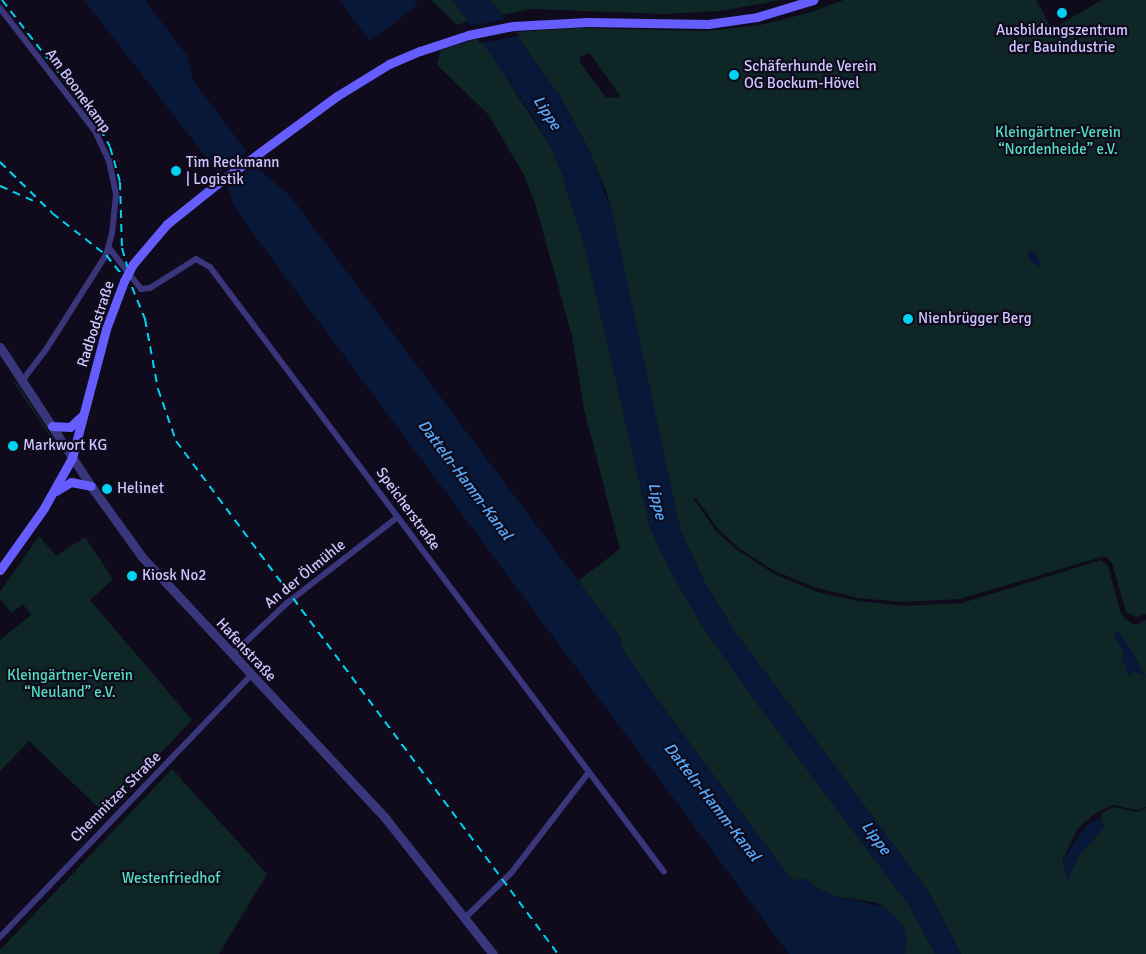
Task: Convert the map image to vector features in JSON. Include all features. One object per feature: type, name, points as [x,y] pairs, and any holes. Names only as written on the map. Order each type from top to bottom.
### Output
[{"type":"main road","name":"Radbodstraße","points":[[0,570],[54,492],[72,458],[106,329],[124,281],[133,264],[170,222],[217,184],[337,96],[389,64],[468,35],[513,26],[587,22],[708,24],[757,18],[813,0]]},
{"type":"main road","points":[[52,426],[70,427],[84,413]]},
{"type":"main road","points":[[54,492],[71,482],[91,486]]},
{"type":"street","name":"Am Boonekamp","points":[[0,8],[80,109],[103,148],[116,195],[109,248],[47,348],[22,381]]},
{"type":"street","name":"Speicherstraße","points":[[109,248],[141,289],[150,288],[192,260],[205,262],[664,872]]},
{"type":"street","name":"Hafenstraße","points":[[0,347],[72,458],[142,557],[386,819],[493,954]]},
{"type":"street","name":"An der Ölmühle","points":[[232,655],[287,604],[398,517]]},
{"type":"street","name":"Chemnitzer Straße","points":[[0,937],[251,675]]},
{"type":"street","points":[[465,918],[512,872],[589,772]]},
{"type":"green space","points":[[431,0],[453,0],[469,21],[457,25]]},
{"type":"green space","points":[[491,0],[782,0],[720,11],[664,14],[531,9],[502,15]]},
{"type":"green space","name":"Kleingärtner-Verein “Nordenheide” e.V.","points":[[844,0],[1036,0],[1052,29],[1102,0],[1146,0],[1146,614],[1136,617],[1126,612],[1112,563],[1107,557],[1101,557],[960,599],[902,602],[858,598],[817,588],[775,571],[737,547],[718,529],[696,498],[693,498],[716,531],[736,549],[774,574],[817,592],[858,601],[905,606],[962,603],[1101,560],[1108,566],[1120,611],[1125,619],[1135,625],[1146,620],[1146,807],[1137,810],[1113,805],[1096,813],[1078,828],[1062,861],[1068,872],[1067,881],[1078,857],[1104,827],[1100,814],[1114,807],[1137,812],[1146,808],[1146,954],[961,954],[930,894],[733,629],[704,581],[680,529],[608,196],[589,150],[561,98],[514,32],[579,28],[707,31],[760,25],[808,13]],"holes":[[[590,53],[620,96],[606,98],[580,62],[580,57]]]},
{"type":"green space","points":[[480,38],[550,145],[562,174],[586,251],[650,528],[671,572],[701,624],[753,698],[909,905],[935,954],[905,954],[906,934],[902,924],[878,903],[835,896],[816,888],[805,878],[800,881],[790,878],[651,691],[622,648],[620,637],[578,581],[620,549],[584,409],[572,336],[535,203],[524,175],[488,114],[437,65],[441,50]]},
{"type":"green space","points":[[16,382],[56,443],[55,444],[14,383]]},
{"type":"green space","name":"Kleingärtner-Verein “Neuland” e.V.","points":[[39,536],[56,556],[85,537],[113,579],[90,600],[192,720],[104,813],[29,741],[0,771],[0,640],[31,615],[23,604],[11,613],[0,598],[0,592]]},
{"type":"green space","name":"Westenfriedhof","points":[[172,769],[267,874],[219,954],[0,954],[0,950]]},
{"type":"water","name":"Datteln-Hamm-Kanal","points":[[84,0],[145,0],[188,57],[193,80],[260,170],[290,196],[620,637],[622,648],[651,691],[790,878],[800,881],[805,878],[816,888],[835,896],[887,908],[902,924],[906,934],[905,954],[789,954],[247,225],[234,206],[224,175],[218,172]]},
{"type":"water","points":[[339,0],[414,0],[418,5],[370,41]]},
{"type":"water","name":"Lippe","points":[[453,0],[491,0],[561,98],[589,150],[613,215],[680,529],[704,581],[733,629],[930,894],[961,954],[935,954],[909,905],[753,698],[701,624],[671,572],[650,528],[586,251],[562,174],[550,145],[532,115]]},
{"type":"water","points":[[1032,249],[1041,262],[1040,267],[1032,263],[1028,256],[1028,251]]},
{"type":"water","points":[[1119,632],[1146,677],[1135,672],[1128,676],[1125,664],[1121,661],[1124,653],[1113,634]]},
{"type":"water","points":[[1102,819],[1104,827],[1078,857],[1067,882],[1063,860],[1087,825]]},
{"type":"pier","points":[[508,19],[520,36],[480,43],[470,26]]},
{"type":"pier","points":[[248,151],[258,164],[226,188],[222,177],[217,174]]},
{"type":"railway","points":[[2,0],[93,117],[110,147],[120,182],[122,248],[131,279]]},
{"type":"railway","points":[[0,162],[52,213],[106,255],[132,287],[145,319],[158,389],[176,441],[558,954]]},
{"type":"railway","points":[[0,186],[33,201]]},
{"type":"place","name":"Ausbildungszentrum der Bauindustrie","points":[[1062,13]]},
{"type":"place","name":"Schäferhunde Verein OG Bockum-Hövel","points":[[734,75]]},
{"type":"place","name":"Tim Reckmann | Logistik","points":[[176,171]]},
{"type":"place","name":"Nienbrügger Berg","points":[[908,319]]},
{"type":"place","name":"Markwort KG","points":[[13,446]]},
{"type":"place","name":"Helinet","points":[[107,489]]},
{"type":"place","name":"Kiosk No2","points":[[132,576]]}]
